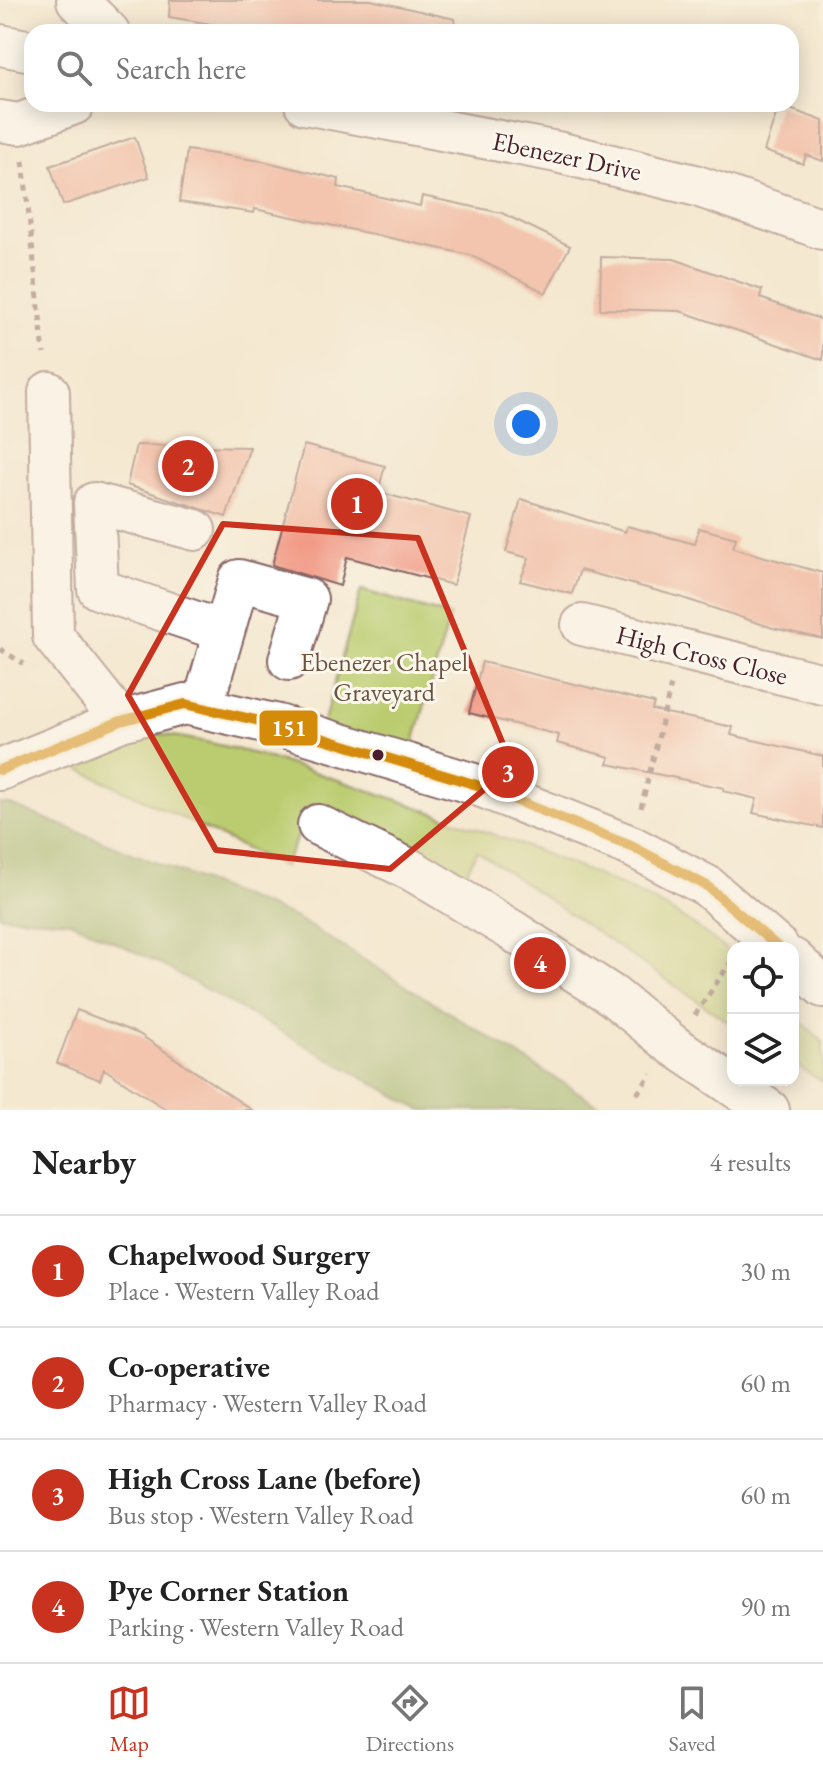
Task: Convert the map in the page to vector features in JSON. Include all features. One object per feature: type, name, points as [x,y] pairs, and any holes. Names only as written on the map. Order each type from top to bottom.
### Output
[{"type":"street","points":[[77,0],[101,24]]},
{"type":"street","points":[[0,45],[24,50]]},
{"type":"street","points":[[9,123],[47,112]]},
{"type":"street","name":"Ebenezer Drive","points":[[347,112],[557,152],[694,185],[823,229]]},
{"type":"street","points":[[49,392],[53,636],[121,721]]},
{"type":"street","points":[[195,530],[94,503],[98,589],[223,631]]},
{"type":"street","points":[[202,708],[239,580],[307,599],[289,660]]},
{"type":"street","name":"High Cross Close","points":[[582,625],[823,684]]},
{"type":"street","points":[[0,770],[121,721],[185,704],[278,725],[477,785],[631,846],[707,886],[772,942]]},
{"type":"street","points":[[318,825],[413,871],[513,931],[613,996],[673,1045],[769,1110]]},
{"type":"street","points":[[799,965],[823,987]]},
{"type":"path","points":[[9,123],[49,392]]},
{"type":"path","points":[[631,846],[680,649]]},
{"type":"path","points":[[702,1006],[727,969]]},
{"type":"highlighted area","points":[[223,524],[418,538],[512,766],[390,869],[216,850],[128,695]]},
{"type":"green space","name":"Ebenezer Chapel Graveyard","points":[[361,590],[450,616],[408,764],[319,738]]},
{"type":"green space","points":[[150,733],[207,742],[264,756],[414,806],[588,871],[664,907],[727,951],[727,1021],[477,851],[462,882],[400,843],[312,805],[284,867],[69,764]]},
{"type":"green space","points":[[0,804],[11,805],[296,918],[607,1110],[421,1110],[155,961],[70,921],[0,916]]},
{"type":"green space","points":[[799,1020],[823,1042],[823,1082],[799,1067]]},
{"type":"building","points":[[170,0],[371,0],[455,19],[455,24],[211,24],[169,17]]},
{"type":"building","points":[[777,112],[798,112],[823,121],[823,161],[806,155],[803,164],[764,151]]},
{"type":"building","points":[[135,137],[149,177],[63,205],[50,166]]},
{"type":"building","points":[[187,150],[262,161],[339,179],[338,187],[420,206],[422,196],[502,213],[570,246],[546,293],[470,255],[255,209],[254,213],[179,202]]},
{"type":"building","points":[[601,257],[674,259],[762,290],[760,298],[823,320],[823,360],[680,311],[600,309]]},
{"type":"building","points":[[136,445],[250,447],[226,517],[127,485]]},
{"type":"building","points":[[304,445],[385,466],[378,492],[471,517],[453,585],[347,557],[340,586],[272,565]]},
{"type":"building","points":[[521,499],[625,532],[627,526],[695,544],[699,528],[736,538],[733,548],[823,573],[823,639],[773,628],[680,597],[580,570],[572,594],[520,581],[529,558],[506,552]]},
{"type":"building","points":[[482,662],[654,703],[652,710],[733,727],[731,735],[823,756],[823,828],[753,813],[757,799],[723,791],[724,788],[608,764],[610,757],[557,743],[559,735],[469,713]]},
{"type":"building","points":[[77,1010],[139,1034],[252,1110],[167,1110],[104,1069],[100,1080],[57,1063]]},
{"type":"transit line","name":"151","points":[[0,770],[121,721],[185,704],[278,725],[477,785],[631,846],[707,886],[772,942]]},
{"type":"place","name":"Co-operative","points":[[188,466]]},
{"type":"place","name":"Chapelwood Surgery","points":[[357,504]]},
{"type":"place","name":"High Cross Lane (before)","points":[[508,772]]},
{"type":"place","name":"Pye Corner Station","points":[[540,963]]}]
